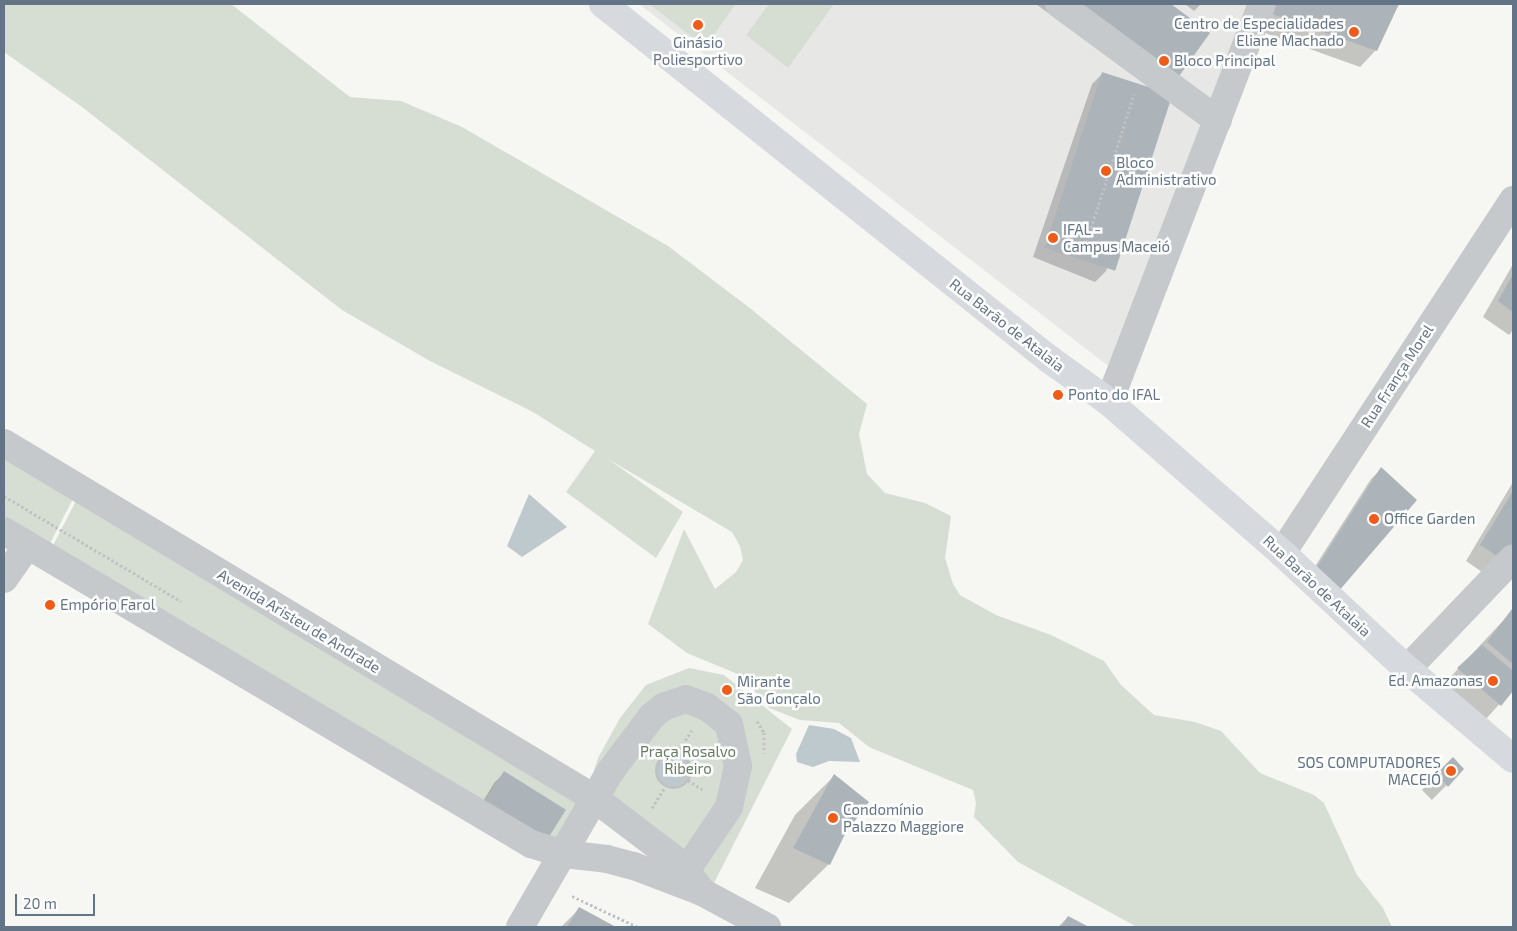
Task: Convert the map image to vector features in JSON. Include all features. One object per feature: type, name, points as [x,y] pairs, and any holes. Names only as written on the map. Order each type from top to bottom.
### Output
[{"type":"main road","name":"Rua Barão de Atalaia","points":[[603,4],[1049,360],[1109,402],[1282,553],[1407,669],[1513,759]]},
{"type":"street","points":[[1059,4],[1218,121]]},
{"type":"street","points":[[1109,402],[1262,4]]},
{"type":"street","name":"Rua França Morel","points":[[1282,553],[1513,200]]},
{"type":"street","name":"Avenida Aristeu de Andrade","points":[[4,444],[594,798],[694,882]]},
{"type":"street","points":[[4,531],[441,788],[531,844],[564,854],[607,859],[694,882],[767,927]]},
{"type":"street","points":[[4,579],[27,546]]},
{"type":"street","points":[[1407,669],[1513,558]]},
{"type":"street","points":[[520,927],[564,854],[594,798],[632,741],[652,716],[665,706],[686,699],[707,707],[729,724],[738,766],[729,807],[694,882]]},
{"type":"path","points":[[1060,238],[1085,247],[1137,84]]},
{"type":"path","points":[[677,752],[686,758],[688,780],[680,786],[665,787],[656,768],[664,753],[677,752]]},
{"type":"path","points":[[567,903],[573,894],[638,927]]},
{"type":"shaded area","name":"IFAL - Campus Maceió","points":[[639,4],[1252,4],[1116,359],[1107,365]]},
{"type":"shaded area","points":[[529,494],[567,527],[522,557],[507,546]]},
{"type":"shaded area","points":[[809,725],[834,729],[851,738],[860,762],[829,761],[813,767],[797,762],[796,754]]},
{"type":"shaded area","points":[[673,754],[684,759],[689,770],[684,781],[673,786],[662,781],[657,770],[662,759]]},
{"type":"green space","points":[[4,4],[231,4],[350,97],[401,101],[462,127],[668,246],[751,309],[867,404],[859,434],[867,474],[885,493],[925,503],[951,516],[945,558],[953,584],[960,595],[996,615],[1051,635],[1104,661],[1121,685],[1154,715],[1195,722],[1221,731],[1260,773],[1314,795],[1324,803],[1357,875],[1383,908],[1392,927],[1137,927],[1018,862],[974,817],[976,803],[973,790],[869,747],[839,723],[800,720],[769,708],[740,675],[687,653],[648,624],[684,529],[715,589],[736,572],[743,560],[740,546],[732,532],[608,459],[683,512],[656,558],[566,492],[595,451],[533,412],[430,361],[342,310],[82,107],[4,52]]},
{"type":"green space","name":"Ginásio Poliesportivo","points":[[649,4],[736,4],[705,47]]},
{"type":"green space","points":[[769,4],[834,4],[788,68],[746,35]]},
{"type":"green space","points":[[4,450],[75,495],[45,553],[4,527]]},
{"type":"green space","points":[[78,497],[586,796],[548,862],[48,555]]},
{"type":"green space","name":"Praça Rosalvo Ribeiro","points":[[689,668],[724,675],[792,729],[713,885],[589,786],[598,758],[620,718],[646,685]]},
{"type":"building","name":"Bloco Principal","points":[[1061,4],[1171,4],[1210,33],[1172,86]]},
{"type":"building","name":"Centro de Especialidades Eliane Machado","points":[[1273,4],[1399,4],[1377,51],[1269,13]]},
{"type":"building","name":"Bloco Administrativo","points":[[1102,72],[1172,95],[1115,271],[1045,248]]},
{"type":"building","points":[[1513,274],[1513,312],[1498,301]]},
{"type":"building","name":"Office Garden","points":[[1381,467],[1417,500],[1338,592],[1315,570]]},
{"type":"building","points":[[1513,491],[1513,547],[1505,561],[1480,545]]},
{"type":"building","points":[[1513,610],[1513,664],[1487,642]]},
{"type":"building","name":"Ed. Amazonas","points":[[1482,645],[1513,671],[1513,691],[1501,706],[1457,668]]},
{"type":"building","name":"SOS COMPUTADORES MACEIÓ","points":[[1453,757],[1464,769],[1448,787],[1437,773]]},
{"type":"building","points":[[504,771],[566,810],[545,843],[483,804]]},
{"type":"building","name":"Condomínio Palazzo Maggiore","points":[[834,774],[869,802],[845,834],[830,865],[793,848]]},
{"type":"building","points":[[579,907],[616,927],[567,927]]},
{"type":"building","points":[[1068,916],[1089,927],[1061,927]]},
{"type":"place","name":"Ginásio Poliesportivo","points":[[698,25]]},
{"type":"place","name":"Centro de Especialidades Eliane Machado","points":[[1354,32]]},
{"type":"place","name":"Bloco Principal","points":[[1164,61]]},
{"type":"place","name":"Bloco Administrativo","points":[[1106,171]]},
{"type":"place","name":"IFAL - Campus Maceió","points":[[1053,238]]},
{"type":"place","name":"Ponto do IFAL","points":[[1058,395]]},
{"type":"place","name":"Office Garden","points":[[1374,519]]},
{"type":"place","name":"Empório Farol","points":[[50,605]]},
{"type":"place","name":"Ed. Amazonas","points":[[1493,681]]},
{"type":"place","name":"Mirante São Gonçalo","points":[[727,690]]},
{"type":"place","name":"SOS COMPUTADORES MACEIÓ","points":[[1451,771]]},
{"type":"place","name":"Condomínio Palazzo Maggiore","points":[[833,818]]}]
